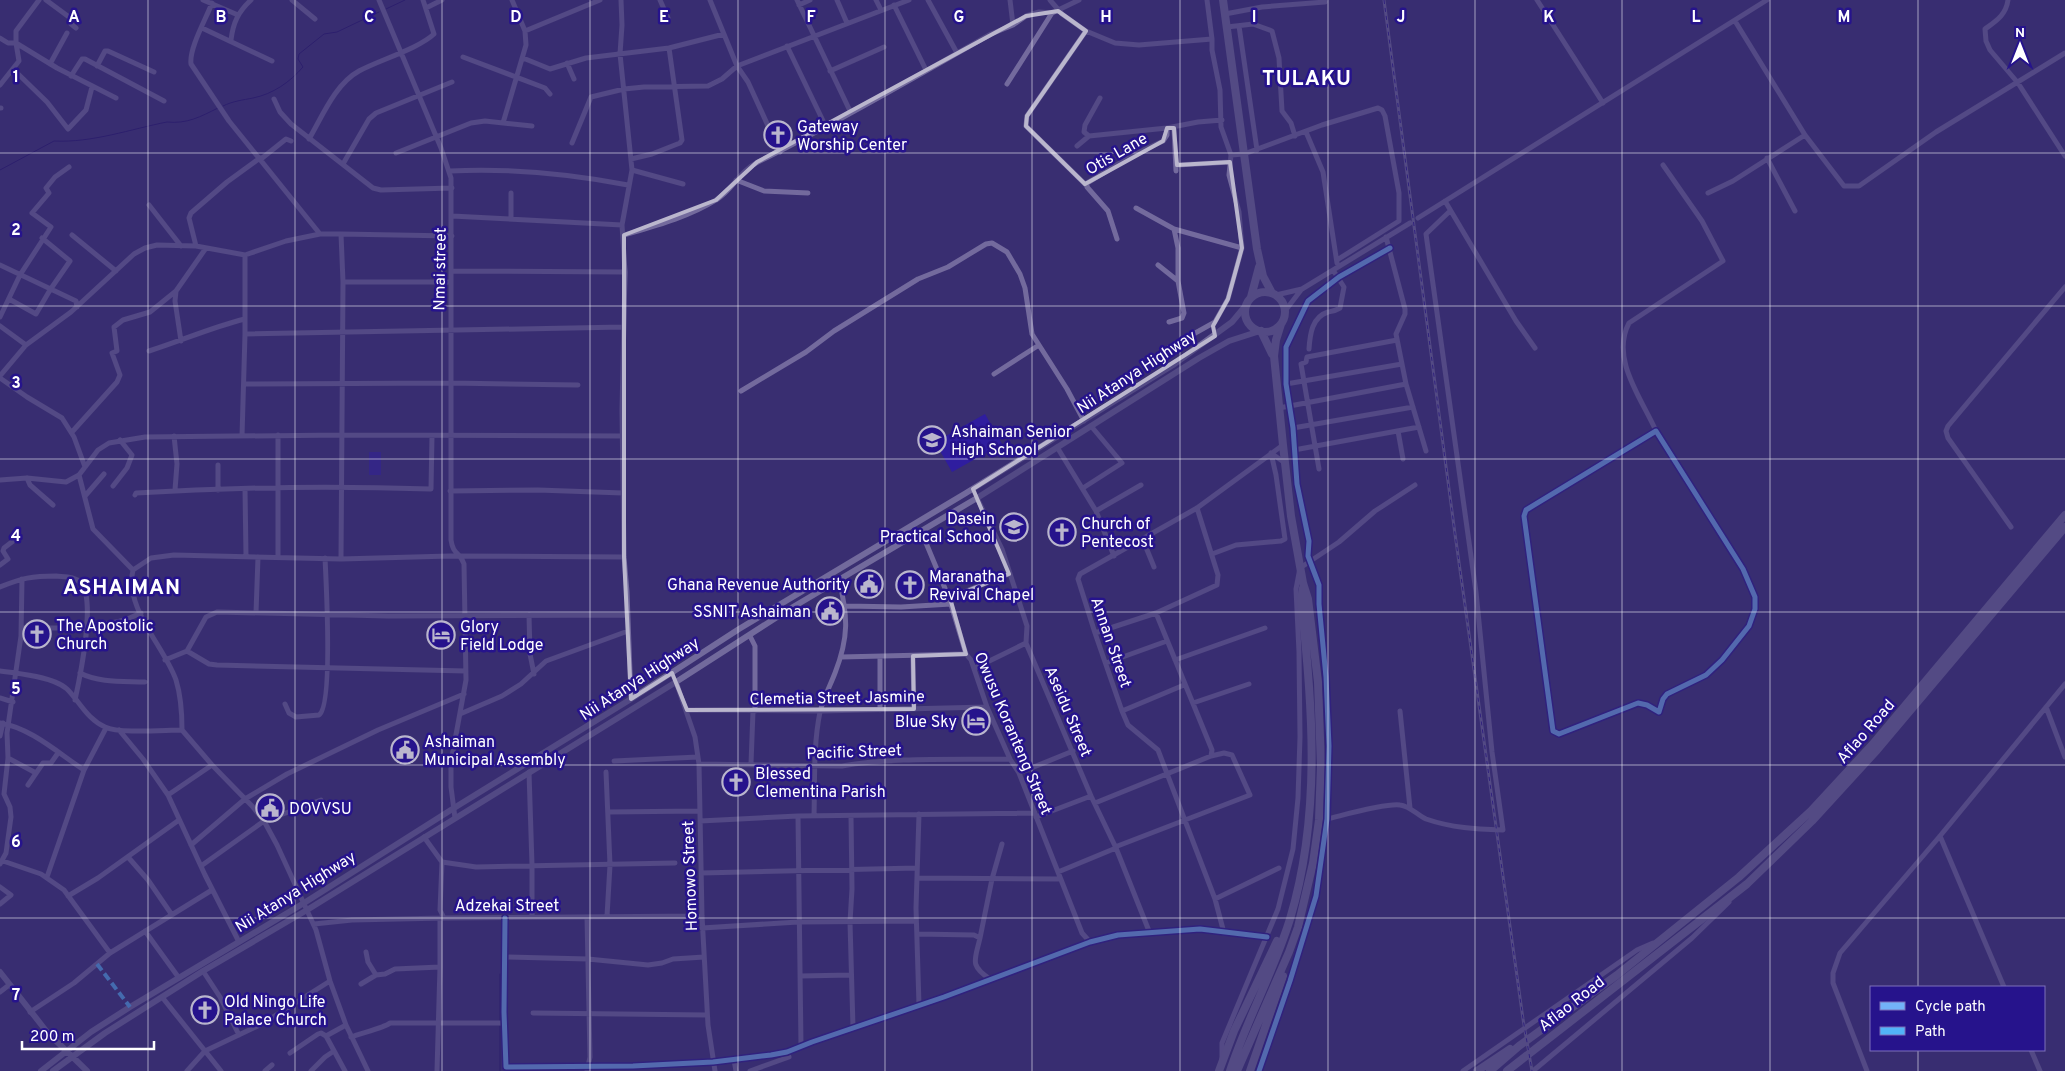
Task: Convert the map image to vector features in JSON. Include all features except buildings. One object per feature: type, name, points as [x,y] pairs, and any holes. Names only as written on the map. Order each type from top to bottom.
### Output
[{"type":"highway","points":[[1223,0],[1260,265],[1265,281],[1274,294],[1283,302],[1285,311],[1276,340],[1274,356],[1285,463],[1300,568],[1308,599],[1317,673],[1321,766],[1319,820],[1313,863],[1300,919],[1250,1071]]},
{"type":"highway","points":[[1260,265],[1255,289],[1245,310],[1248,323],[1260,331],[1274,356]]},
{"type":"highway","points":[[1249,301],[1263,292],[1274,294]]},
{"type":"highway","points":[[1260,331],[1272,330],[1281,324]]},
{"type":"highway","name":"Aflao Road","points":[[1490,1071],[1519,1046],[1617,975],[1661,940],[1761,859],[1811,811],[1872,745],[2065,515]]},
{"type":"highway","name":"Aflao Road","points":[[1507,1071],[1747,884],[1835,798],[2065,527]]},
{"type":"highway","points":[[1237,1071],[1289,921],[1299,886],[1308,831],[1311,695],[1301,601],[1303,583]]},
{"type":"highway","points":[[1219,1071],[1234,1031],[1276,943],[1299,886]]},
{"type":"highway","points":[[1230,1071],[1265,994],[1289,952]]},
{"type":"highway","points":[[1477,1071],[1499,1056],[1519,1046]]},
{"type":"highway","points":[[1514,1071],[1522,1059]]},
{"type":"main road","name":"Nii Atanya Highway","points":[[41,1071],[65,1051],[106,1022],[304,903],[791,597],[926,517],[1173,365],[1215,336],[1239,316],[1249,301]]},
{"type":"main road","points":[[53,1071],[70,1057],[202,971],[307,910],[796,606],[977,498],[1199,358],[1229,341],[1260,331]]},
{"type":"main road","points":[[926,517],[930,525]]},
{"type":"main road","points":[[791,597],[796,606]]},
{"type":"main road","points":[[0,972],[30,1012],[70,1057],[87,1071]]},
{"type":"street","points":[[0,85],[19,62],[16,31],[39,0]]},
{"type":"street","points":[[46,0],[69,17],[71,24],[76,28]]},
{"type":"street","points":[[203,0],[238,15]]},
{"type":"street","points":[[231,40],[233,27],[238,15],[251,0]]},
{"type":"street","points":[[292,0],[314,18]]},
{"type":"street","name":"Nmai street","points":[[379,0],[450,171],[452,188],[451,540],[454,552],[460,556]]},
{"type":"street","points":[[309,139],[329,104],[357,72],[402,52],[434,34],[423,0]]},
{"type":"street","points":[[426,8],[442,0]]},
{"type":"street","points":[[503,123],[526,45],[525,31],[512,0]]},
{"type":"street","points":[[525,31],[590,2],[600,0]]},
{"type":"street","points":[[621,0],[620,54],[632,170],[622,225],[625,272],[623,328],[624,557],[631,699]]},
{"type":"street","points":[[660,0],[668,18]]},
{"type":"street","points":[[710,0],[737,66],[748,82],[780,152]]},
{"type":"street","points":[[810,0],[798,2],[851,113]]},
{"type":"street","points":[[837,0],[847,23]]},
{"type":"street","points":[[876,0],[881,10]]},
{"type":"street","points":[[572,143],[591,97],[624,90],[675,86],[708,86],[722,79],[737,66],[909,0]]},
{"type":"street","points":[[928,0],[957,53]]},
{"type":"street","points":[[1010,0],[1013,25]]},
{"type":"street","points":[[1050,0],[1055,12],[1086,31],[1123,45],[1212,39]]},
{"type":"street","points":[[624,235],[696,210],[716,200],[727,191],[742,172],[756,162],[780,152],[826,127],[991,34],[1013,25],[1034,13],[1055,12],[1079,0]]},
{"type":"street","points":[[1163,351],[1212,325],[1228,299],[1242,248],[1239,212],[1231,185],[1230,162],[1232,155],[1222,132],[1220,90],[1212,50],[1207,0]]},
{"type":"street","points":[[1537,0],[1603,103]]},
{"type":"street","points":[[1418,218],[1767,0]]},
{"type":"street","points":[[2008,0],[2007,8],[2000,18],[1985,30],[1986,41],[2018,83],[2065,156]]},
{"type":"street","points":[[1225,14],[1298,2],[1325,2]]},
{"type":"street","points":[[212,3],[190,58],[192,64],[229,121],[320,234]]},
{"type":"street","points":[[894,5],[926,70]]},
{"type":"street","points":[[1007,84],[1055,12]]},
{"type":"street","points":[[1735,21],[1805,135],[1844,186],[1859,186],[1936,132],[2065,53]]},
{"type":"street","points":[[1227,27],[1260,25],[1272,30],[1279,58],[1282,111],[1291,122],[1295,136]]},
{"type":"street","points":[[1239,26],[1257,150]]},
{"type":"street","points":[[202,28],[231,40],[272,61]]},
{"type":"street","points":[[1086,31],[1027,116],[1026,126],[1086,185]]},
{"type":"street","points":[[50,64],[67,33]]},
{"type":"street","points":[[523,58],[546,69],[592,57],[669,48],[724,34]]},
{"type":"street","points":[[0,38],[8,43],[16,43],[92,88],[116,98]]},
{"type":"street","points":[[787,46],[826,127]]},
{"type":"street","points":[[830,71],[884,47]]},
{"type":"street","points":[[631,159],[652,154],[680,143],[682,136],[669,48]]},
{"type":"street","points":[[97,66],[105,51],[108,51],[154,72]]},
{"type":"street","points":[[464,57],[546,88],[550,94]]},
{"type":"street","points":[[71,76],[82,59],[164,101]]},
{"type":"street","points":[[567,63],[574,79]]},
{"type":"street","points":[[14,70],[47,102],[68,129],[86,110],[92,88]]},
{"type":"street","points":[[343,164],[369,119],[376,114],[452,82]]},
{"type":"street","points":[[1089,136],[1084,132],[1085,125],[1100,98]]},
{"type":"street","points":[[274,99],[280,112],[291,124],[372,188],[381,190],[452,188]]},
{"type":"street","points":[[1232,155],[1257,150],[1322,125],[1378,108],[1382,110],[1385,116],[1399,193],[1399,221],[1302,289],[1285,311]]},
{"type":"street","name":"Otis Lane","points":[[1117,239],[1108,211],[1086,185],[1133,156],[1163,141],[1167,135],[1167,128],[1222,120]]},
{"type":"street","points":[[396,153],[471,123],[485,121],[532,126]]},
{"type":"street","points":[[1077,146],[1089,136],[1167,128]]},
{"type":"street","points":[[1174,128],[1176,171]]},
{"type":"street","points":[[1306,132],[1323,172],[1336,265],[1344,289],[1340,308],[1321,315],[1315,322],[1310,333],[1309,349]]},
{"type":"street","points":[[1708,193],[1733,181],[1805,135]]},
{"type":"street","points":[[196,246],[189,218],[190,213],[227,182],[286,138],[291,141]]},
{"type":"street","points":[[1767,158],[1795,211]]},
{"type":"street","points":[[1177,165],[1230,162]]},
{"type":"street","points":[[1656,431],[1526,510],[1524,516],[1553,730],[1556,734],[1638,703],[1647,705],[1659,712],[1663,699],[1667,694],[1706,674],[1722,660],[1744,634],[1753,618],[1755,597],[1743,569],[1656,431],[1629,375],[1624,350],[1624,334],[1629,323],[1723,261],[1702,221],[1663,165]]},
{"type":"street","points":[[0,317],[20,275],[42,238],[51,227],[32,213],[48,193],[46,188],[55,177],[69,166]]},
{"type":"street","points":[[632,170],[683,184]]},
{"type":"street","points":[[450,171],[526,172],[586,177],[628,185]]},
{"type":"street","points":[[736,180],[764,191],[808,193]]},
{"type":"street","points":[[510,193],[511,219]]},
{"type":"street","points":[[1445,202],[1535,348]]},
{"type":"street","points":[[149,205],[181,246]]},
{"type":"street","points":[[1136,208],[1174,229],[1242,248]]},
{"type":"street","points":[[1328,818],[1398,804],[1410,808],[1424,818],[1441,824],[1463,828],[1503,830],[1492,752],[1476,592],[1426,234],[1450,211]]},
{"type":"street","points":[[452,216],[622,225]]},
{"type":"street","points":[[1336,265],[1410,223]]},
{"type":"street","points":[[1168,322],[1182,318],[1184,313],[1178,281],[1179,253],[1174,229]]},
{"type":"street","points":[[85,467],[72,432],[62,418],[27,397],[0,377],[26,345],[77,307],[134,254],[145,248],[158,245],[196,246],[245,256],[286,241],[320,234],[452,236]]},
{"type":"street","points":[[341,234],[343,282],[341,558]]},
{"type":"street","points":[[72,235],[116,271]]},
{"type":"street","points":[[1386,237],[1405,309],[1403,319],[1396,331],[1397,340],[1406,384],[1426,451]]},
{"type":"street","points":[[9,299],[36,314],[70,261],[42,238]]},
{"type":"street","points":[[741,391],[806,352],[834,331],[924,275],[948,267],[986,244],[992,243],[1008,252],[1020,274],[1025,288],[1031,332],[1067,389],[1084,421]]},
{"type":"street","points":[[72,432],[117,382],[120,375],[112,353],[117,351],[114,327],[123,320],[150,312],[176,291],[206,248]]},
{"type":"street","points":[[1259,1071],[1316,896],[1328,818],[1329,746],[1327,685],[1319,604],[1319,584],[1309,562],[1309,541],[1300,503],[1293,428],[1286,384],[1286,344],[1308,301],[1339,277],[1390,248]]},
{"type":"street","points":[[242,436],[245,256]]},
{"type":"street","points":[[0,265],[76,301],[77,307]]},
{"type":"street","points":[[1158,265],[1178,281]]},
{"type":"street","points":[[451,270],[625,272]]},
{"type":"street","points":[[343,282],[451,282]]},
{"type":"street","points":[[2011,527],[1948,438],[1946,431],[1948,426],[2065,287]]},
{"type":"street","points":[[1274,294],[1302,289]]},
{"type":"street","points":[[176,291],[175,302],[181,341]]},
{"type":"street","points":[[149,351],[181,341],[204,330],[245,319]]},
{"type":"street","points":[[1212,325],[1215,336]]},
{"type":"street","points":[[0,326],[26,345]]},
{"type":"street","points":[[245,334],[623,328]]},
{"type":"street","points":[[1319,470],[1300,365],[1306,362],[1307,357],[1397,340]]},
{"type":"street","points":[[994,374],[1039,345]]},
{"type":"street","points":[[1286,384],[1402,364]]},
{"type":"street","points":[[244,384],[450,382],[578,385]]},
{"type":"street","points":[[1279,408],[1406,384]]},
{"type":"street","points":[[1293,428],[1413,406]]},
{"type":"street","points":[[1083,488],[1122,463],[1090,426]]},
{"type":"street","points":[[1294,450],[1419,427]]},
{"type":"street","points":[[1398,431],[1403,459]]},
{"type":"street","points":[[0,480],[27,478],[66,482],[79,475],[98,450],[109,443],[145,437],[278,435],[623,436]]},
{"type":"street","points":[[278,435],[278,557]]},
{"type":"street","points":[[174,436],[177,464],[175,490]]},
{"type":"street","points":[[135,495],[136,493],[175,490],[278,488],[431,489],[432,436]]},
{"type":"street","points":[[113,486],[127,468],[132,455],[120,440]]},
{"type":"street","name":"Annan Street","points":[[1224,933],[1215,899],[1158,750],[1128,725],[1122,711],[1095,633],[1079,582],[1079,576],[1197,508],[1283,444]]},
{"type":"street","points":[[1057,447],[1096,511],[1114,556]]},
{"type":"street","points":[[1271,453],[1285,463]]},
{"type":"street","points":[[1212,554],[1236,545],[1281,541],[1285,538],[1271,453]]},
{"type":"street","points":[[218,465],[218,490]]},
{"type":"street","points":[[85,496],[104,474]]},
{"type":"street","points":[[79,475],[93,529],[133,570]]},
{"type":"street","points":[[27,478],[30,485],[53,505]]},
{"type":"street","points":[[1096,511],[1141,485]]},
{"type":"street","points":[[1222,1062],[1222,1043],[1278,909],[1293,849],[1297,807],[1300,728],[1296,589],[1300,568],[1339,542],[1375,511],[1415,485]]},
{"type":"street","points":[[245,489],[246,556]]},
{"type":"street","points":[[450,492],[538,490],[623,493]]},
{"type":"street","name":"Aseidu Street","points":[[977,498],[1002,549],[1027,626],[1026,643],[1149,931]]},
{"type":"street","points":[[1095,633],[1156,613],[1217,585],[1218,575],[1197,508]]},
{"type":"street","name":"Owusu Koranteng Street","points":[[921,530],[949,598],[966,654],[975,668],[987,707],[1010,759],[1019,773],[1082,933],[1090,942]]},
{"type":"street","points":[[0,565],[8,559],[4,548],[17,538]]},
{"type":"street","points":[[1143,540],[1154,567]]},
{"type":"street","points":[[368,1071],[346,1025],[330,980],[314,924],[281,852],[264,821],[182,730],[180,695],[172,670],[141,613],[132,589],[133,570],[151,558],[161,556],[325,558],[460,556],[624,557]]},
{"type":"street","points":[[455,818],[451,786],[451,762],[464,694],[466,671],[464,564],[460,556]]},
{"type":"street","points":[[256,613],[258,557]]},
{"type":"street","points":[[285,704],[291,716],[322,713],[327,667],[328,614],[325,558]]},
{"type":"street","points":[[949,598],[1009,574]]},
{"type":"street","points":[[1,585],[34,576],[70,577],[76,579],[84,588],[87,597],[87,627],[75,700]]},
{"type":"street","points":[[0,736],[13,702],[22,628],[22,579]]},
{"type":"street","points":[[814,816],[820,711],[841,657],[846,630],[846,606],[839,580]]},
{"type":"street","points":[[846,606],[901,607],[951,604]]},
{"type":"street","points":[[165,660],[187,651],[209,614],[217,612],[464,616],[628,615]]},
{"type":"street","points":[[22,628],[76,628],[114,624],[128,620],[141,613]]},
{"type":"street","points":[[1156,613],[1212,750],[1211,756]]},
{"type":"street","points":[[529,615],[530,654],[534,674]]},
{"type":"street","points":[[1175,660],[1264,628]]},
{"type":"street","points":[[460,714],[502,696],[534,674],[546,661],[628,631]]},
{"type":"street","points":[[746,637],[750,636],[755,646],[751,764]]},
{"type":"street","points":[[1106,663],[1167,641]]},
{"type":"street","points":[[975,668],[1026,643]]},
{"type":"street","points":[[187,651],[209,664],[217,665],[466,671]]},
{"type":"street","points":[[841,657],[966,654]]},
{"type":"street","points":[[912,656],[914,709]]},
{"type":"street","points":[[880,657],[880,710]]},
{"type":"street","points":[[0,671],[40,678],[63,686],[90,717],[106,728],[119,730],[182,730]]},
{"type":"street","points":[[80,673],[87,677],[107,680],[145,682]]},
{"type":"street","name":"Homowo Street","points":[[676,682],[695,737],[699,764],[702,928],[707,1015],[715,1071]]},
{"type":"street","points":[[1193,704],[1249,684]]},
{"type":"street","points":[[1868,1071],[1836,992],[1833,972],[1840,953],[1940,836],[2065,684]]},
{"type":"street","points":[[1122,711],[1184,685]]},
{"type":"street","points":[[191,845],[245,799],[303,766],[464,694]]},
{"type":"street","points":[[0,698],[13,702]]},
{"type":"street","name":"Clemetia Street Jasmine","points":[[686,710],[820,711],[987,707]]},
{"type":"street","points":[[2046,707],[2065,757]]},
{"type":"street","points":[[1400,711],[1410,808]]},
{"type":"street","points":[[4,724],[30,734],[84,770]]},
{"type":"street","points":[[4,724],[8,758],[2,794],[10,807],[11,817],[6,853],[1,862],[47,877],[68,896],[110,953]]},
{"type":"street","points":[[47,877],[84,770],[106,728]]},
{"type":"street","points":[[119,730],[143,759],[168,795],[212,890],[239,942]]},
{"type":"street","points":[[1019,773],[1073,752]]},
{"type":"street","points":[[28,785],[44,763],[51,763],[58,753]]},
{"type":"street","points":[[1058,872],[1250,795],[1232,755],[1224,753],[1211,756],[1094,803]]},
{"type":"street","points":[[614,761],[698,757]]},
{"type":"street","points":[[8,758],[36,774]]},
{"type":"street","name":"Pacific Street","points":[[699,764],[816,766],[1010,759]]},
{"type":"street","points":[[168,795],[212,765]]},
{"type":"street","points":[[529,772],[532,917]]},
{"type":"street","points":[[606,772],[610,864],[607,916]]},
{"type":"street","points":[[700,821],[798,816],[1036,815],[1091,796]]},
{"type":"street","points":[[201,866],[264,821],[321,800]]},
{"type":"street","points":[[608,812],[699,811]]},
{"type":"street","points":[[919,814],[916,921],[919,1005]]},
{"type":"street","points":[[798,816],[801,1046]]},
{"type":"street","points":[[851,816],[850,922],[853,1028]]},
{"type":"street","points":[[68,896],[92,882],[179,820]]},
{"type":"street","points":[[1940,836],[2004,986]]},
{"type":"street","points":[[424,837],[442,862],[437,1071]]},
{"type":"street","points":[[990,979],[978,971],[975,966],[992,879],[1002,844]]},
{"type":"street","points":[[128,857],[152,886],[172,915]]},
{"type":"street","points":[[442,862],[476,867],[675,863]]},
{"type":"street","points":[[701,873],[917,868]]},
{"type":"street","points":[[1215,899],[1279,868]]},
{"type":"street","points":[[917,878],[1060,879]]},
{"type":"street","name":"Aflao Road","points":[[1532,1071],[1692,938],[1747,884]]},
{"type":"street","points":[[0,887],[10,895],[0,904]]},
{"type":"street","points":[[30,1012],[74,983],[110,953],[212,890]]},
{"type":"street","points":[[587,916],[590,1056],[588,1069]]},
{"type":"street","name":"Adzekai Street","points":[[314,924],[349,920],[442,918],[702,916]]},
{"type":"street","points":[[505,918],[504,1023],[506,1069],[588,1069],[713,1062],[787,1052],[944,997],[1090,942],[1118,935],[1149,931],[1200,929],[1267,937]]},
{"type":"street","points":[[702,928],[798,922],[916,921]]},
{"type":"street","points":[[145,931],[179,978]]},
{"type":"street","points":[[917,934],[969,934],[980,938]]},
{"type":"street","name":"Aflao Road","points":[[1463,1071],[1637,950],[1661,940]]},
{"type":"street","points":[[366,952],[368,962],[376,975]]},
{"type":"street","points":[[504,957],[588,959],[648,965],[673,959],[704,956]]},
{"type":"street","points":[[360,984],[376,975],[385,974],[395,969],[440,967]]},
{"type":"street","points":[[202,971],[220,997],[239,1035]]},
{"type":"street","points":[[800,976],[851,975]]},
{"type":"street","points":[[187,1071],[205,1051],[272,1018],[330,980]]},
{"type":"street","points":[[0,992],[9,984]]},
{"type":"street","points":[[162,997],[220,1071]]},
{"type":"street","points":[[533,1014],[707,1015]]},
{"type":"street","points":[[351,1036],[379,1027],[386,1027],[390,1023],[504,1023]]},
{"type":"street","points":[[326,1036],[346,1025]]},
{"type":"street","points":[[290,1053],[321,1033],[326,1036],[345,1071]]},
{"type":"street","points":[[311,1071],[334,1050]]},
{"type":"street","points":[[2031,1051],[2040,1071]]},
{"type":"street","points":[[750,1071],[789,1057],[787,1052]]},
{"type":"street","points":[[734,1060],[736,1071]]},
{"type":"street","points":[[265,1071],[272,1065]]},
{"type":"highlighted area","points":[[1058,11],[1086,31],[1027,116],[1026,126],[1085,184],[1163,141],[1167,128],[1174,128],[1177,165],[1230,162],[1242,248],[1228,299],[1213,326],[1215,336],[973,489],[1009,574],[950,598],[966,654],[913,656],[914,709],[687,710],[672,673],[631,699],[624,557],[624,235],[716,200],[757,162],[1026,16]]},
{"type":"shaded area","points":[[985,414],[1002,444],[952,472],[935,442]]},
{"type":"shaded area","points":[[369,452],[381,452],[381,475],[369,475]]},
{"type":"waterway","points":[[386,9],[405,0]]},
{"type":"waterway","points":[[223,106],[267,94],[281,87],[303,67],[298,59],[299,54],[324,34],[337,32],[379,12]]},
{"type":"waterway","points":[[0,170],[54,141],[97,138],[167,122],[187,121],[218,108]]},
{"type":"waterway","points":[[500,974],[500,1021]]},
{"type":"waterway","points":[[500,1026],[500,1071]]},
{"type":"railway","points":[[1384,0],[1455,534],[1523,1019],[1532,1071]]},
{"type":"marked path","points":[[97,964],[130,1007]]},
{"type":"cycle path","points":[[1259,1071],[1290,981],[1316,896],[1327,819],[1329,746],[1319,585],[1308,556],[1309,541],[1297,484],[1293,428],[1286,384],[1286,347],[1308,301],[1339,277],[1390,248]]},
{"type":"cycle path","points":[[1656,431],[1743,569],[1755,597],[1755,609],[1749,626],[1722,660],[1706,675],[1667,694],[1663,699],[1659,712],[1647,705],[1638,703],[1559,734],[1553,731],[1524,516],[1526,510],[1656,431]]},
{"type":"cycle path","points":[[505,918],[504,1012],[506,1067],[633,1066],[713,1062],[771,1055],[787,1052],[944,997],[1090,942],[1118,935],[1200,929],[1267,937]]},
{"type":"place","name":"Gateway Worship Center","points":[[778,135]]},
{"type":"place","name":"Ashaiman Senior High School","points":[[932,440]]},
{"type":"place","name":"Dasein Practical School","points":[[1014,527]]},
{"type":"place","name":"Church of Pentecost","points":[[1062,532]]},
{"type":"place","name":"Ghana Revenue Authority","points":[[869,584]]},
{"type":"place","name":"Maranatha Revival Chapel","points":[[910,585]]},
{"type":"place","name":"SSNIT Ashaiman","points":[[830,611]]},
{"type":"place","name":"The Apostolic Church","points":[[37,634]]},
{"type":"place","name":"Glory Field Lodge","points":[[441,635]]},
{"type":"place","name":"Blue Sky","points":[[976,721]]},
{"type":"place","name":"Ashaiman Municipal Assembly","points":[[405,750]]},
{"type":"place","name":"Blessed Clementina Parish","points":[[736,782]]},
{"type":"place","name":"DOVVSU","points":[[270,808]]},
{"type":"place","name":"Old Ningo Life Palace Church","points":[[205,1010]]},
{"type":"district","name":"TULAKU","points":[[1307,78]]},
{"type":"district","name":"ASHAIMAN","points":[[122,587]]}]
